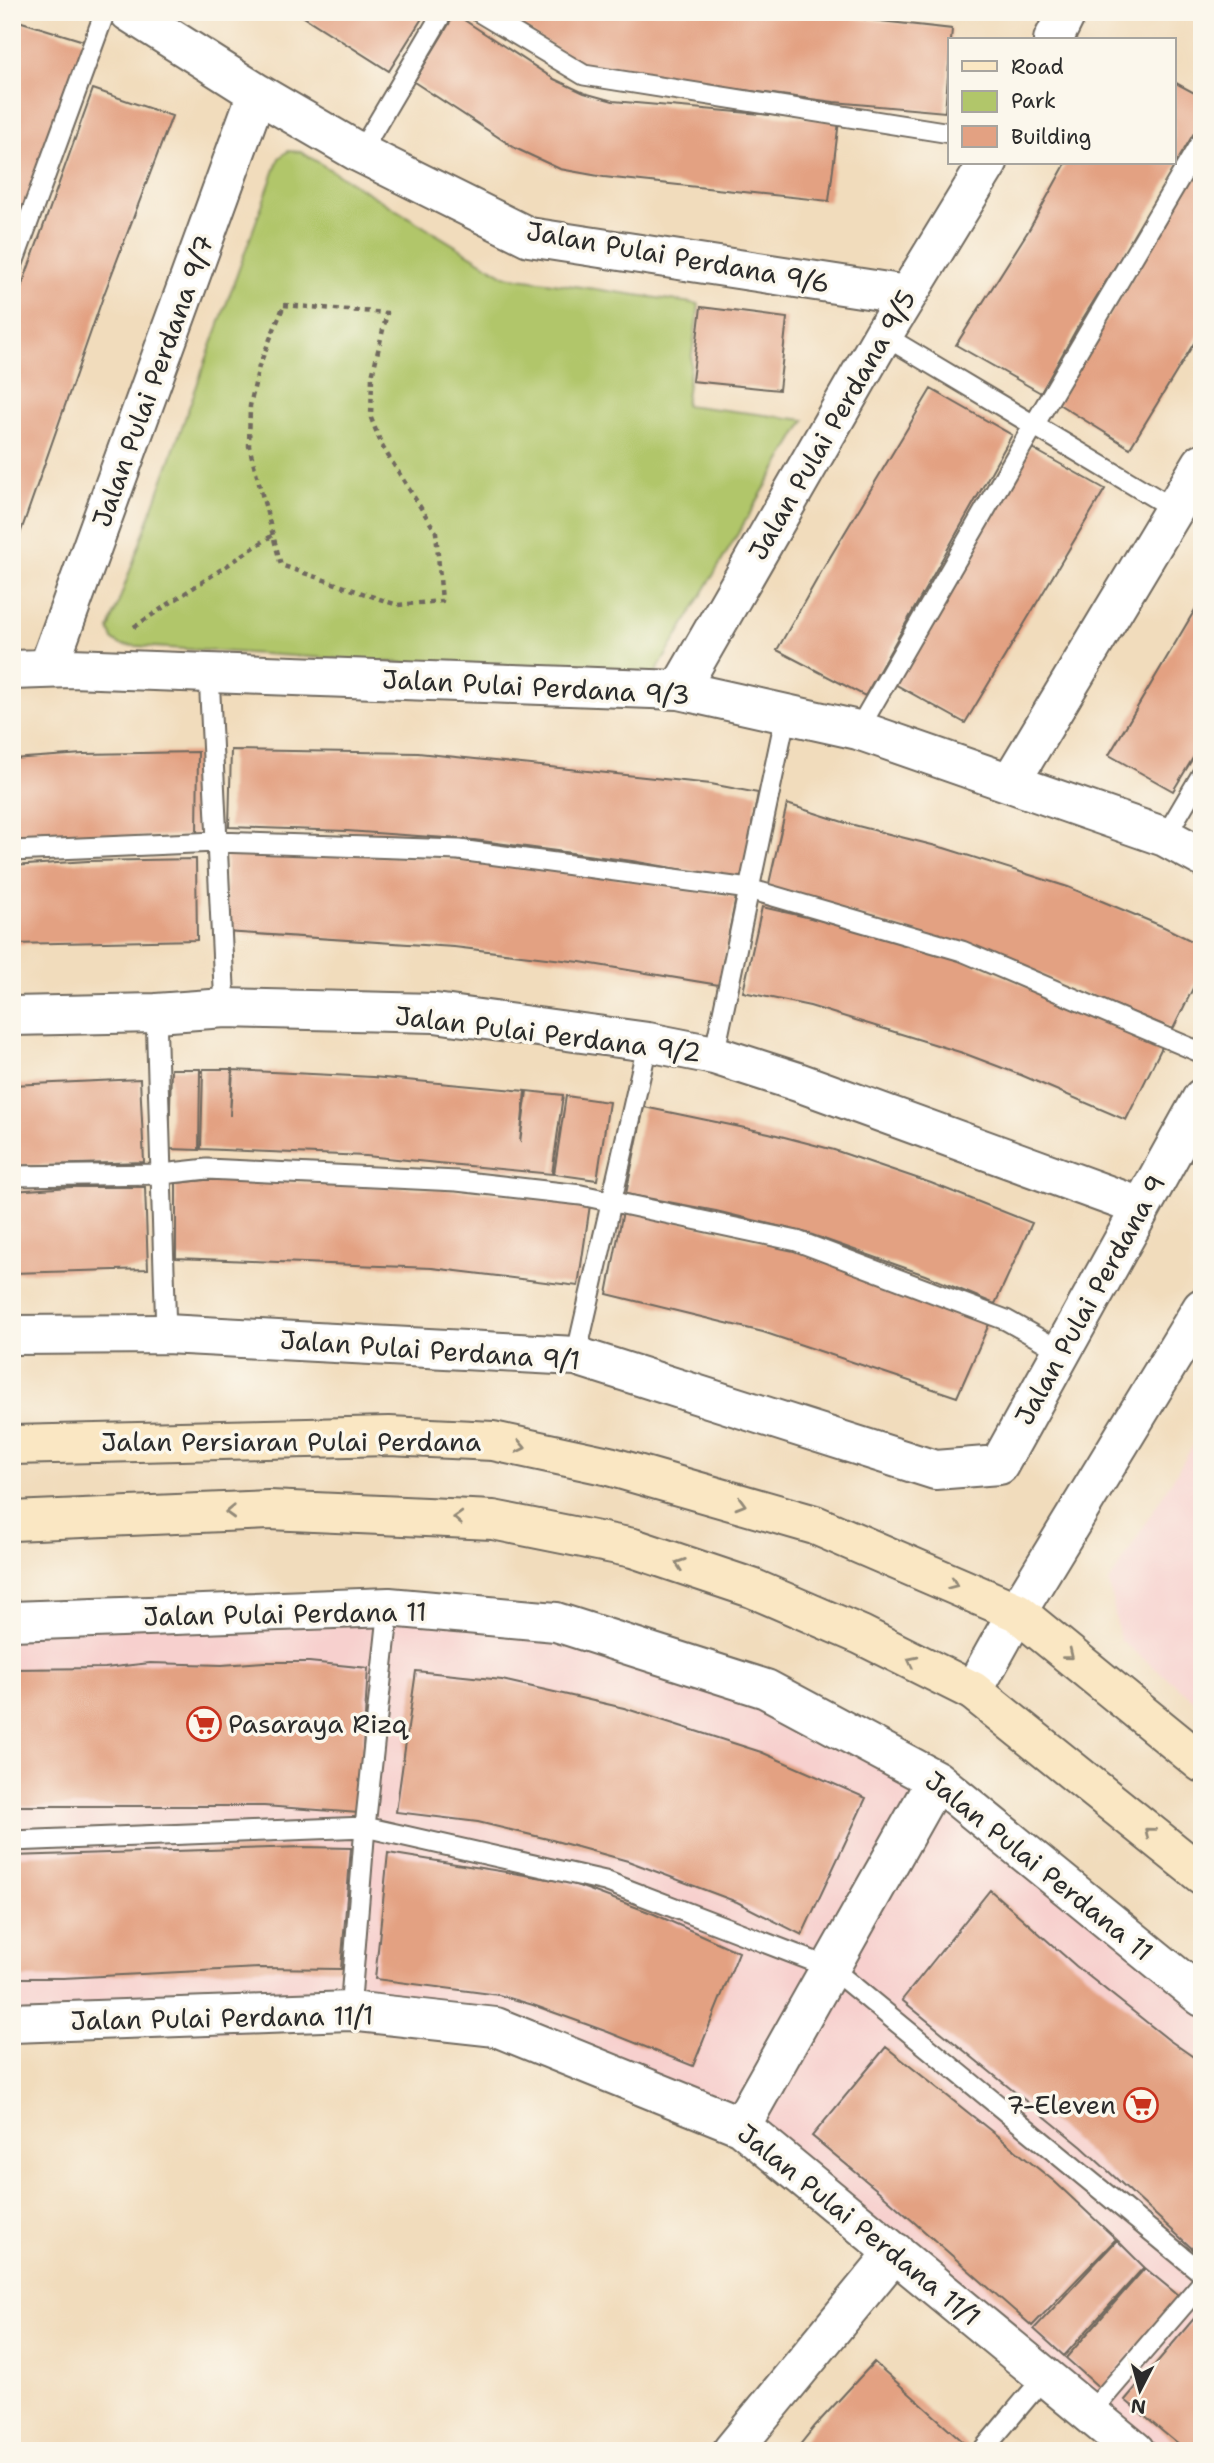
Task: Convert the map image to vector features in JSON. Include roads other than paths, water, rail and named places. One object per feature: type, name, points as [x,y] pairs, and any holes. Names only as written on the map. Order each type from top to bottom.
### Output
[{"type":"main road","name":"Jalan Persiaran Pulai Perdana","points":[[12,1445],[389,1436],[493,1441],[610,1466],[815,1525],[1017,1612],[1202,1763]]},
{"type":"main road","points":[[12,1521],[269,1510],[493,1520],[633,1548],[751,1588],[861,1635],[973,1691],[1202,1875]]},
{"type":"street","name":"Jalan Pulai Perdana 9/6","points":[[129,12],[257,93],[360,153],[528,237],[907,295]]},
{"type":"street","points":[[1054,38],[1067,12]]},
{"type":"street","name":"Jalan Pulai Perdana 9/7","points":[[30,669],[257,93]]},
{"type":"street","name":"Jalan Pulai Perdana 9/5","points":[[679,690],[883,335],[987,164]]},
{"type":"street","points":[[1010,783],[1202,463]]},
{"type":"street","name":"Jalan Pulai Perdana 9/3","points":[[30,669],[679,690],[858,730],[1165,837],[1202,857]]},
{"type":"street","name":"Jalan Pulai Perdana 9/2","points":[[12,1016],[156,1013],[225,1008],[435,1013],[648,1042],[714,1055],[798,1082],[1141,1207]]},
{"type":"street","name":"Jalan Pulai Perdana 9","points":[[999,1465],[1202,1098]]},
{"type":"street","points":[[973,1691],[1017,1612],[1202,1308]]},
{"type":"street","name":"Jalan Pulai Perdana 9/1","points":[[12,1335],[166,1334],[576,1356],[936,1470],[999,1465]]},
{"type":"street","name":"Jalan Pulai Perdana 11","points":[[12,1622],[389,1607],[556,1622],[766,1689],[936,1780],[1202,1997]]},
{"type":"street","points":[[741,2126],[936,1780]]},
{"type":"street","name":"Jalan Pulai Perdana 11/1","points":[[12,2023],[350,2011],[496,2027],[741,2126],[1135,2451]]},
{"type":"street","points":[[732,2451],[895,2252]]},
{"type":"lane","points":[[12,266],[105,12]]},
{"type":"lane","points":[[360,153],[443,12]]},
{"type":"lane","points":[[479,12],[584,75],[948,133]]},
{"type":"lane","points":[[858,730],[1202,140]]},
{"type":"lane","points":[[883,335],[1174,509]]},
{"type":"lane","points":[[209,674],[225,1008]]},
{"type":"lane","points":[[714,1055],[786,714]]},
{"type":"lane","points":[[1165,837],[1202,774]]},
{"type":"lane","points":[[12,851],[216,842],[459,849],[749,889],[962,951],[1202,1053]]},
{"type":"lane","points":[[156,1013],[166,1334]]},
{"type":"lane","points":[[576,1356],[648,1042]]},
{"type":"lane","points":[[12,1177],[162,1174],[207,1169],[457,1181],[611,1201],[797,1241],[1006,1320],[1061,1351]]},
{"type":"lane","points":[[350,2011],[365,1827],[389,1607]]},
{"type":"lane","points":[[12,1841],[365,1827],[605,1881],[831,1968],[1202,2273]]},
{"type":"lane","points":[[1090,2413],[1202,2283]]},
{"type":"lane","points":[[982,2451],[1045,2376]]},
{"type":"place","name":"Pasaraya Rizq","points":[[204,1724]]},
{"type":"place","name":"7-Eleven","points":[[1141,2105]]}]
